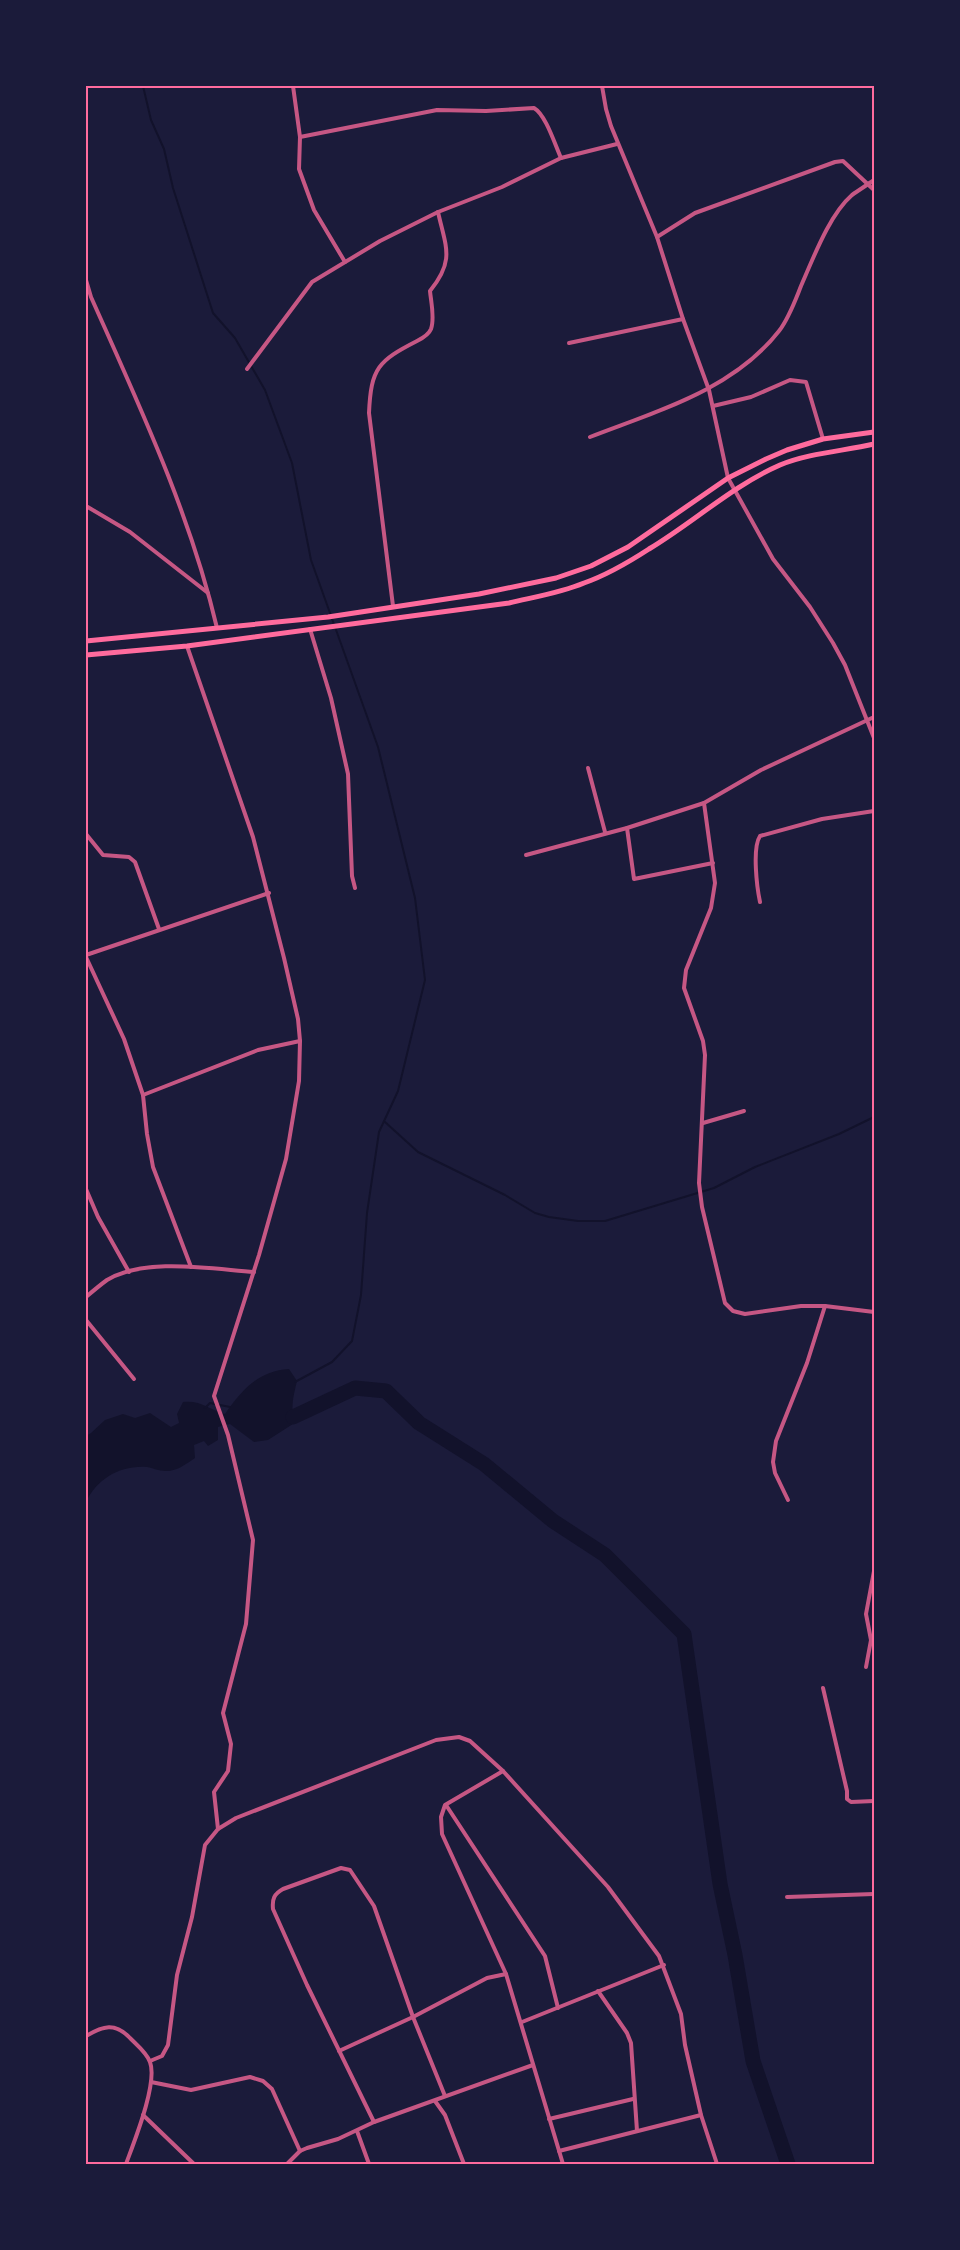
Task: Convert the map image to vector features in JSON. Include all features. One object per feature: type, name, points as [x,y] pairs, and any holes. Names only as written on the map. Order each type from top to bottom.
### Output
[{"type":"main road","points":[[874,432],[823,440],[787,450],[728,478],[628,547],[591,566],[556,578],[490,592],[328,617],[87,641],[86,656],[187,646],[509,603],[584,583],[650,549],[734,489],[782,464],[874,444]]},
{"type":"street","points":[[293,86],[300,137],[298,169],[314,210],[345,262]]},
{"type":"street","points":[[602,86],[606,110],[617,144],[657,237],[709,390],[728,478],[773,559],[810,607],[833,643],[874,738]]},
{"type":"street","points":[[300,137],[436,110],[486,111],[534,108],[539,111],[544,120],[561,158]]},
{"type":"street","points":[[247,369],[312,282],[387,237],[438,212],[502,187],[561,158],[617,144]]},
{"type":"street","points":[[657,237],[695,213],[835,162],[843,162],[869,183],[874,190]]},
{"type":"street","points":[[590,437],[709,390],[766,345],[780,330],[837,212],[851,196],[874,180]]},
{"type":"street","points":[[393,606],[369,413],[370,395],[373,378],[381,363],[430,332],[432,322],[430,291],[442,276],[447,260],[438,212]]},
{"type":"street","points":[[86,280],[88,297],[163,461],[184,518],[217,628]]},
{"type":"street","points":[[569,343],[683,319]]},
{"type":"street","points":[[713,406],[751,397],[790,380],[806,382],[823,440]]},
{"type":"street","points":[[86,506],[130,532],[208,593]]},
{"type":"street","points":[[310,629],[331,698],[348,774],[352,876],[355,888]]},
{"type":"street","points":[[187,646],[253,837],[269,893],[298,1019],[300,1041],[299,1081],[292,1130],[254,1272],[214,1396],[228,1435],[253,1540],[246,1624],[223,1713],[231,1744],[228,1771],[214,1792],[218,1829]]},
{"type":"street","points":[[526,855],[605,832],[627,828],[704,803],[761,770],[874,717]]},
{"type":"street","points":[[588,768],[605,832]]},
{"type":"street","points":[[704,803],[715,883],[711,908],[686,970],[684,988],[703,1041],[705,1055],[699,1183],[702,1207],[725,1303],[733,1311],[745,1314],[801,1306],[825,1306],[874,1312]]},
{"type":"street","points":[[760,902],[757,884],[757,841],[760,836],[822,819],[874,811]]},
{"type":"street","points":[[627,828],[634,879],[713,863]]},
{"type":"street","points":[[86,834],[102,855],[129,857],[135,862],[159,929]]},
{"type":"street","points":[[190,1267],[153,1167],[143,1095],[124,1039],[86,956],[269,893]]},
{"type":"street","points":[[143,1095],[258,1050],[300,1041]]},
{"type":"street","points":[[703,1123],[744,1111]]},
{"type":"street","points":[[86,1189],[98,1217],[129,1272]]},
{"type":"street","points":[[86,1297],[108,1279],[152,1268],[190,1267],[254,1272]]},
{"type":"street","points":[[788,1500],[775,1473],[773,1462],[776,1441],[807,1363],[825,1306]]},
{"type":"street","points":[[86,1320],[134,1379]]},
{"type":"street","points":[[866,1667],[871,1640],[866,1614],[874,1571]]},
{"type":"street","points":[[823,1688],[847,1799],[851,1802],[874,1801]]},
{"type":"street","points":[[150,2061],[162,2056],[168,2045],[177,1974],[192,1917],[205,1845],[218,1829],[236,1818],[435,1740],[459,1737],[470,1741],[503,1771],[608,1887],[634,1920],[664,1965],[681,2014],[685,2044],[701,2115],[717,2164]]},
{"type":"street","points":[[503,1771],[445,1805],[441,1817],[442,1834],[506,1974],[563,2164]]},
{"type":"street","points":[[445,1805],[545,1956],[558,2008]]},
{"type":"street","points":[[374,2122],[273,1909],[272,1901],[275,1893],[283,1889],[341,1868],[350,1870],[374,1906],[413,2017],[446,2096]]},
{"type":"street","points":[[787,1897],[874,1894]]},
{"type":"street","points":[[522,2022],[664,1965]]},
{"type":"street","points":[[339,2051],[413,2017],[487,1978],[506,1974]]},
{"type":"street","points":[[598,1991],[627,2033],[630,2043],[637,2131]]},
{"type":"street","points":[[86,2036],[104,2026],[115,2027],[126,2033],[150,2061],[151,2082],[126,2164]]},
{"type":"street","points":[[288,2164],[300,2151],[533,2065]]},
{"type":"street","points":[[151,2082],[191,2090],[250,2078],[263,2081],[272,2089],[300,2151]]},
{"type":"street","points":[[549,2119],[633,2099]]},
{"type":"street","points":[[435,2101],[445,2115],[464,2164]]},
{"type":"street","points":[[142,2115],[194,2164]]},
{"type":"street","points":[[559,2151],[701,2115]]},
{"type":"street","points":[[357,2131],[369,2164]]},
{"type":"shaded area","points":[[289,1369],[297,1381],[292,1407],[296,1422],[268,1440],[254,1442],[230,1424],[218,1427],[218,1440],[208,1446],[204,1441],[194,1445],[195,1458],[181,1467],[169,1471],[137,1467],[119,1471],[103,1480],[86,1502],[86,1436],[105,1420],[123,1414],[135,1418],[150,1413],[171,1427],[179,1423],[177,1414],[183,1402],[200,1404],[225,1414],[252,1383],[268,1374]]},
{"type":"waterway","points":[[143,86],[151,120],[164,149],[173,188],[213,313],[235,338],[265,390],[292,463],[311,560],[378,747],[415,898],[425,980],[398,1091],[379,1132],[367,1213],[361,1295],[352,1341],[332,1362],[295,1382]]},
{"type":"waterway","points":[[385,1122],[418,1152],[505,1195],[535,1213],[578,1221],[605,1221],[714,1188],[755,1167],[839,1134],[874,1117]]},
{"type":"waterway","points":[[293,1417],[355,1388],[386,1391],[419,1423],[484,1464],[553,1521],[605,1555],[684,1634],[720,1884],[753,2061],[788,2164]]},
{"type":"waterway","points":[[205,1408],[210,1403],[230,1407]]}]
